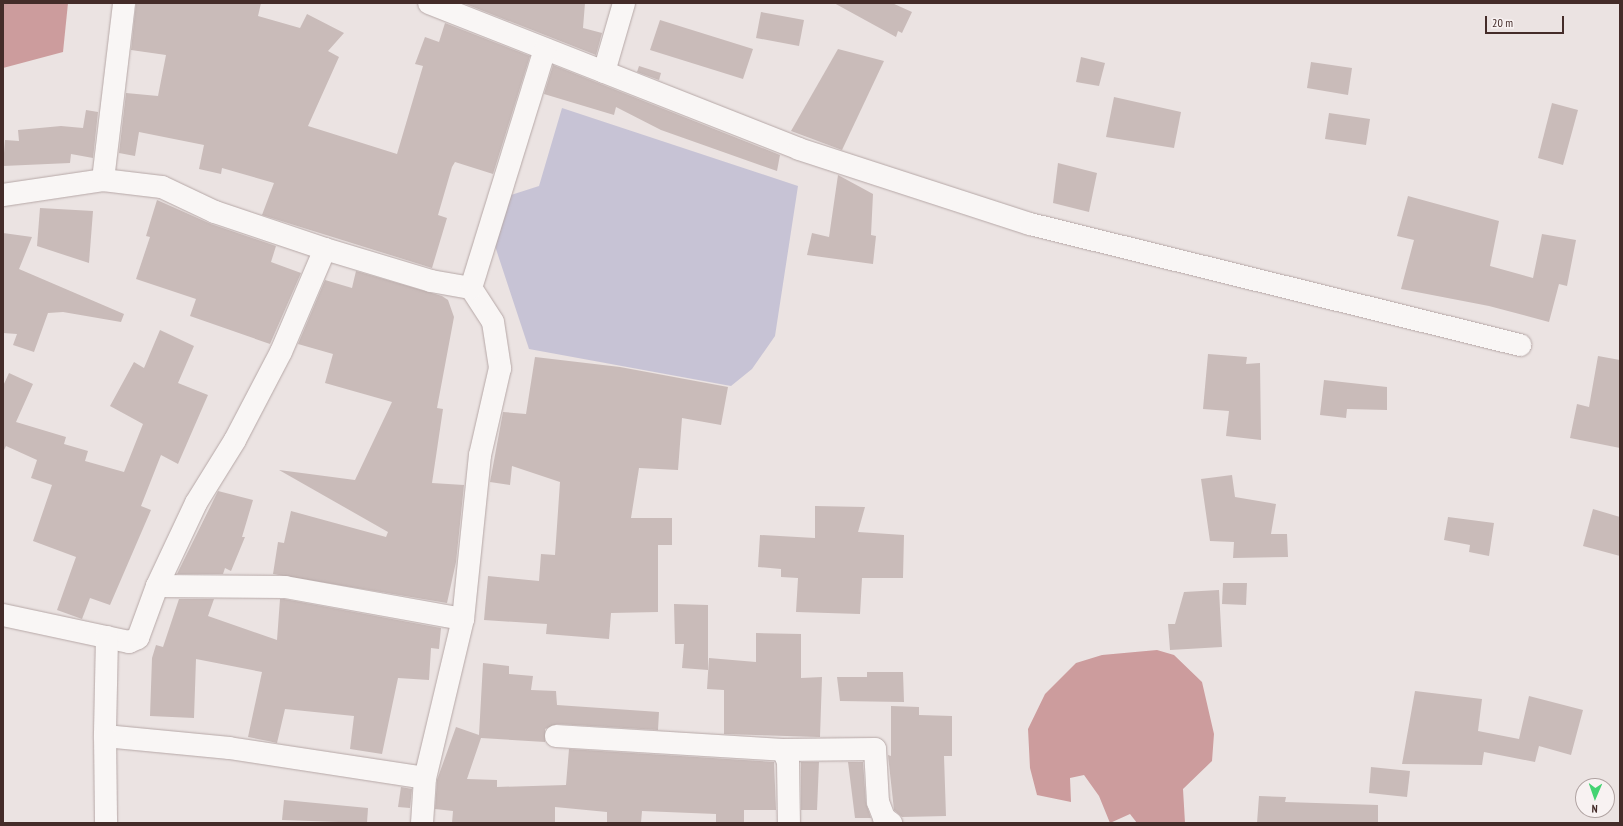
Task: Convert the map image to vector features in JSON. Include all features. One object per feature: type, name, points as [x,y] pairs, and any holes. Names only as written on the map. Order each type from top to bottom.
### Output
[{"type":"street","points":[[103,180],[124,3]]},
{"type":"street","points":[[429,3],[798,149],[1030,224],[1520,345]]},
{"type":"street","points":[[604,72],[624,3]]},
{"type":"street","points":[[471,288],[545,49]]},
{"type":"street","points":[[3,195],[103,180],[162,187],[215,212],[325,249],[431,281],[471,288],[493,322],[500,368],[480,455],[463,619],[425,778],[422,823]]},
{"type":"street","points":[[3,615],[129,642],[138,638],[157,586],[196,503],[235,440],[281,352],[325,249]]},
{"type":"street","points":[[157,586],[285,587],[463,619]]},
{"type":"street","points":[[106,823],[105,736],[107,637]]},
{"type":"street","points":[[105,736],[229,748],[425,778]]},
{"type":"street","points":[[556,736],[783,750],[875,749],[878,802],[884,818],[891,823]]},
{"type":"street","points":[[783,750],[788,762],[788,823]]},
{"type":"shaded area","points":[[3,3],[68,3],[63,52],[3,68]]},
{"type":"shaded area","points":[[562,108],[798,186],[775,336],[752,369],[731,386],[529,349],[493,240],[511,195],[539,186]]},
{"type":"shaded area","points":[[1157,650],[1174,655],[1202,682],[1214,734],[1212,761],[1183,789],[1185,823],[1137,823],[1130,814],[1110,823],[1099,796],[1084,775],[1070,778],[1071,802],[1037,795],[1030,768],[1028,729],[1045,694],[1076,663],[1102,655]]},
{"type":"building","points":[[136,3],[261,3],[258,16],[300,28],[307,14],[344,33],[328,51],[339,57],[308,126],[397,154],[423,66],[415,64],[425,37],[439,42],[445,23],[530,56],[493,174],[455,162],[452,167],[438,215],[447,218],[432,268],[262,215],[274,183],[222,168],[221,174],[199,169],[204,145],[139,132],[135,156],[119,153],[126,93],[158,96],[166,55],[131,50]]},
{"type":"building","points":[[463,3],[585,3],[583,28],[602,33],[596,55]]},
{"type":"building","points":[[834,3],[892,3],[912,12],[902,33],[898,31],[896,37]]},
{"type":"building","points":[[761,12],[804,20],[799,46],[756,38]]},
{"type":"building","points":[[660,20],[753,49],[743,79],[650,50]]},
{"type":"building","points":[[838,49],[884,61],[842,150],[791,131]]},
{"type":"building","points":[[1081,57],[1105,63],[1099,86],[1076,82]]},
{"type":"building","points":[[1311,62],[1352,68],[1348,95],[1307,88]]},
{"type":"building","points":[[553,65],[780,155],[777,171],[661,130],[616,107],[614,115],[544,94]]},
{"type":"building","points":[[639,66],[661,73],[659,80],[637,72]]},
{"type":"building","points":[[1114,97],[1181,112],[1174,148],[1106,137]]},
{"type":"building","points":[[1552,103],[1578,110],[1563,165],[1538,158]]},
{"type":"building","points":[[86,110],[98,112],[93,158],[71,154],[70,163],[3,166],[5,140],[19,141],[18,130],[61,126],[83,128]]},
{"type":"building","points":[[1329,113],[1370,119],[1366,145],[1325,139]]},
{"type":"building","points":[[1058,163],[1097,173],[1089,212],[1053,203]]},
{"type":"building","points":[[838,175],[873,194],[871,235],[876,236],[873,264],[807,255],[812,233],[829,237]]},
{"type":"building","points":[[1408,196],[1499,221],[1490,266],[1533,278],[1542,234],[1576,240],[1567,286],[1559,284],[1549,322],[1489,306],[1401,289],[1414,240],[1397,236]]},
{"type":"building","points":[[157,200],[211,224],[276,246],[271,262],[301,273],[270,344],[190,316],[196,299],[136,279],[150,237],[146,236]]},
{"type":"building","points":[[40,208],[93,211],[89,263],[37,246]]},
{"type":"building","points":[[3,233],[32,237],[19,269],[124,314],[121,322],[63,312],[48,313],[34,352],[13,345],[17,334],[3,333]]},
{"type":"building","points":[[356,271],[442,296],[448,300],[454,317],[437,408],[443,409],[432,483],[464,485],[456,562],[447,603],[273,574],[278,542],[284,543],[291,511],[386,537],[388,532],[279,470],[355,480],[392,402],[325,383],[333,354],[298,344],[325,280],[352,288]]},
{"type":"building","points":[[160,330],[194,346],[178,383],[208,395],[178,464],[161,455],[141,506],[151,510],[110,605],[90,598],[82,619],[57,610],[76,557],[33,541],[52,485],[31,478],[37,460],[6,446],[3,452],[3,386],[9,373],[33,384],[16,422],[66,437],[64,444],[88,451],[85,461],[124,472],[143,424],[110,406],[134,362],[144,368]]},
{"type":"building","points":[[1208,354],[1247,357],[1246,364],[1260,363],[1261,440],[1226,436],[1229,411],[1203,409]]},
{"type":"building","points":[[1598,356],[1620,360],[1620,448],[1570,438],[1577,404],[1589,407]]},
{"type":"building","points":[[535,357],[620,367],[728,387],[721,425],[682,418],[678,470],[639,468],[631,518],[672,518],[672,545],[658,545],[658,612],[611,613],[609,639],[546,634],[547,624],[484,620],[488,576],[539,581],[541,554],[555,555],[560,482],[512,466],[510,485],[490,482],[503,412],[526,414]]},
{"type":"building","points":[[1324,380],[1387,387],[1387,410],[1347,409],[1346,418],[1320,415]]},
{"type":"building","points":[[1232,475],[1235,497],[1276,504],[1271,534],[1287,534],[1288,557],[1233,558],[1234,542],[1210,541],[1201,479]]},
{"type":"building","points":[[218,491],[253,500],[242,537],[245,537],[231,571],[225,568],[223,574],[177,574]]},
{"type":"building","points":[[815,506],[865,507],[858,532],[904,535],[903,578],[862,578],[860,614],[796,612],[798,578],[781,577],[781,569],[758,567],[760,535],[815,538]]},
{"type":"building","points":[[1593,509],[1620,517],[1620,556],[1583,546]]},
{"type":"building","points":[[1448,517],[1494,523],[1489,556],[1469,552],[1470,545],[1444,540]]},
{"type":"building","points":[[1223,583],[1247,583],[1246,605],[1222,604]]},
{"type":"building","points":[[1219,590],[1222,647],[1170,650],[1168,624],[1175,624],[1184,592]]},
{"type":"building","points":[[179,599],[214,599],[208,616],[277,640],[280,599],[284,599],[441,628],[439,649],[431,648],[429,680],[398,678],[382,754],[350,749],[354,716],[285,709],[277,743],[248,737],[262,672],[196,659],[194,718],[150,716],[152,658],[156,645],[163,647]]},
{"type":"building","points":[[674,604],[708,605],[708,670],[682,668],[684,644],[675,644]]},
{"type":"building","points":[[756,633],[801,634],[801,678],[822,677],[820,737],[724,734],[724,690],[707,689],[709,658],[756,662]]},
{"type":"building","points":[[483,663],[509,666],[509,674],[533,676],[531,690],[556,691],[557,705],[659,712],[658,730],[557,724],[545,729],[545,742],[481,738],[467,779],[497,780],[497,787],[566,785],[569,749],[774,762],[776,810],[744,810],[744,823],[716,823],[716,814],[642,811],[641,823],[607,823],[607,812],[555,807],[555,823],[452,823],[453,811],[435,809],[437,780],[456,727],[479,735]]},
{"type":"building","points":[[867,672],[903,672],[904,702],[840,701],[837,677],[867,677]]},
{"type":"building","points":[[1415,691],[1482,699],[1478,731],[1519,739],[1529,696],[1583,710],[1571,755],[1539,746],[1535,762],[1484,752],[1482,765],[1402,764]]},
{"type":"building","points":[[891,706],[919,707],[919,715],[952,716],[952,756],[944,756],[946,816],[902,817],[894,810],[888,755],[891,756]]},
{"type":"building","points":[[801,762],[819,762],[817,810],[801,810]]},
{"type":"building","points":[[848,762],[863,762],[866,803],[871,818],[855,818]]},
{"type":"building","points":[[1371,767],[1410,771],[1407,797],[1369,793]]},
{"type":"building","points":[[401,787],[412,789],[410,808],[398,807]]},
{"type":"building","points":[[1259,796],[1286,797],[1285,802],[1378,805],[1378,823],[1257,823]]},
{"type":"building","points":[[284,800],[368,808],[367,823],[282,820]]}]
